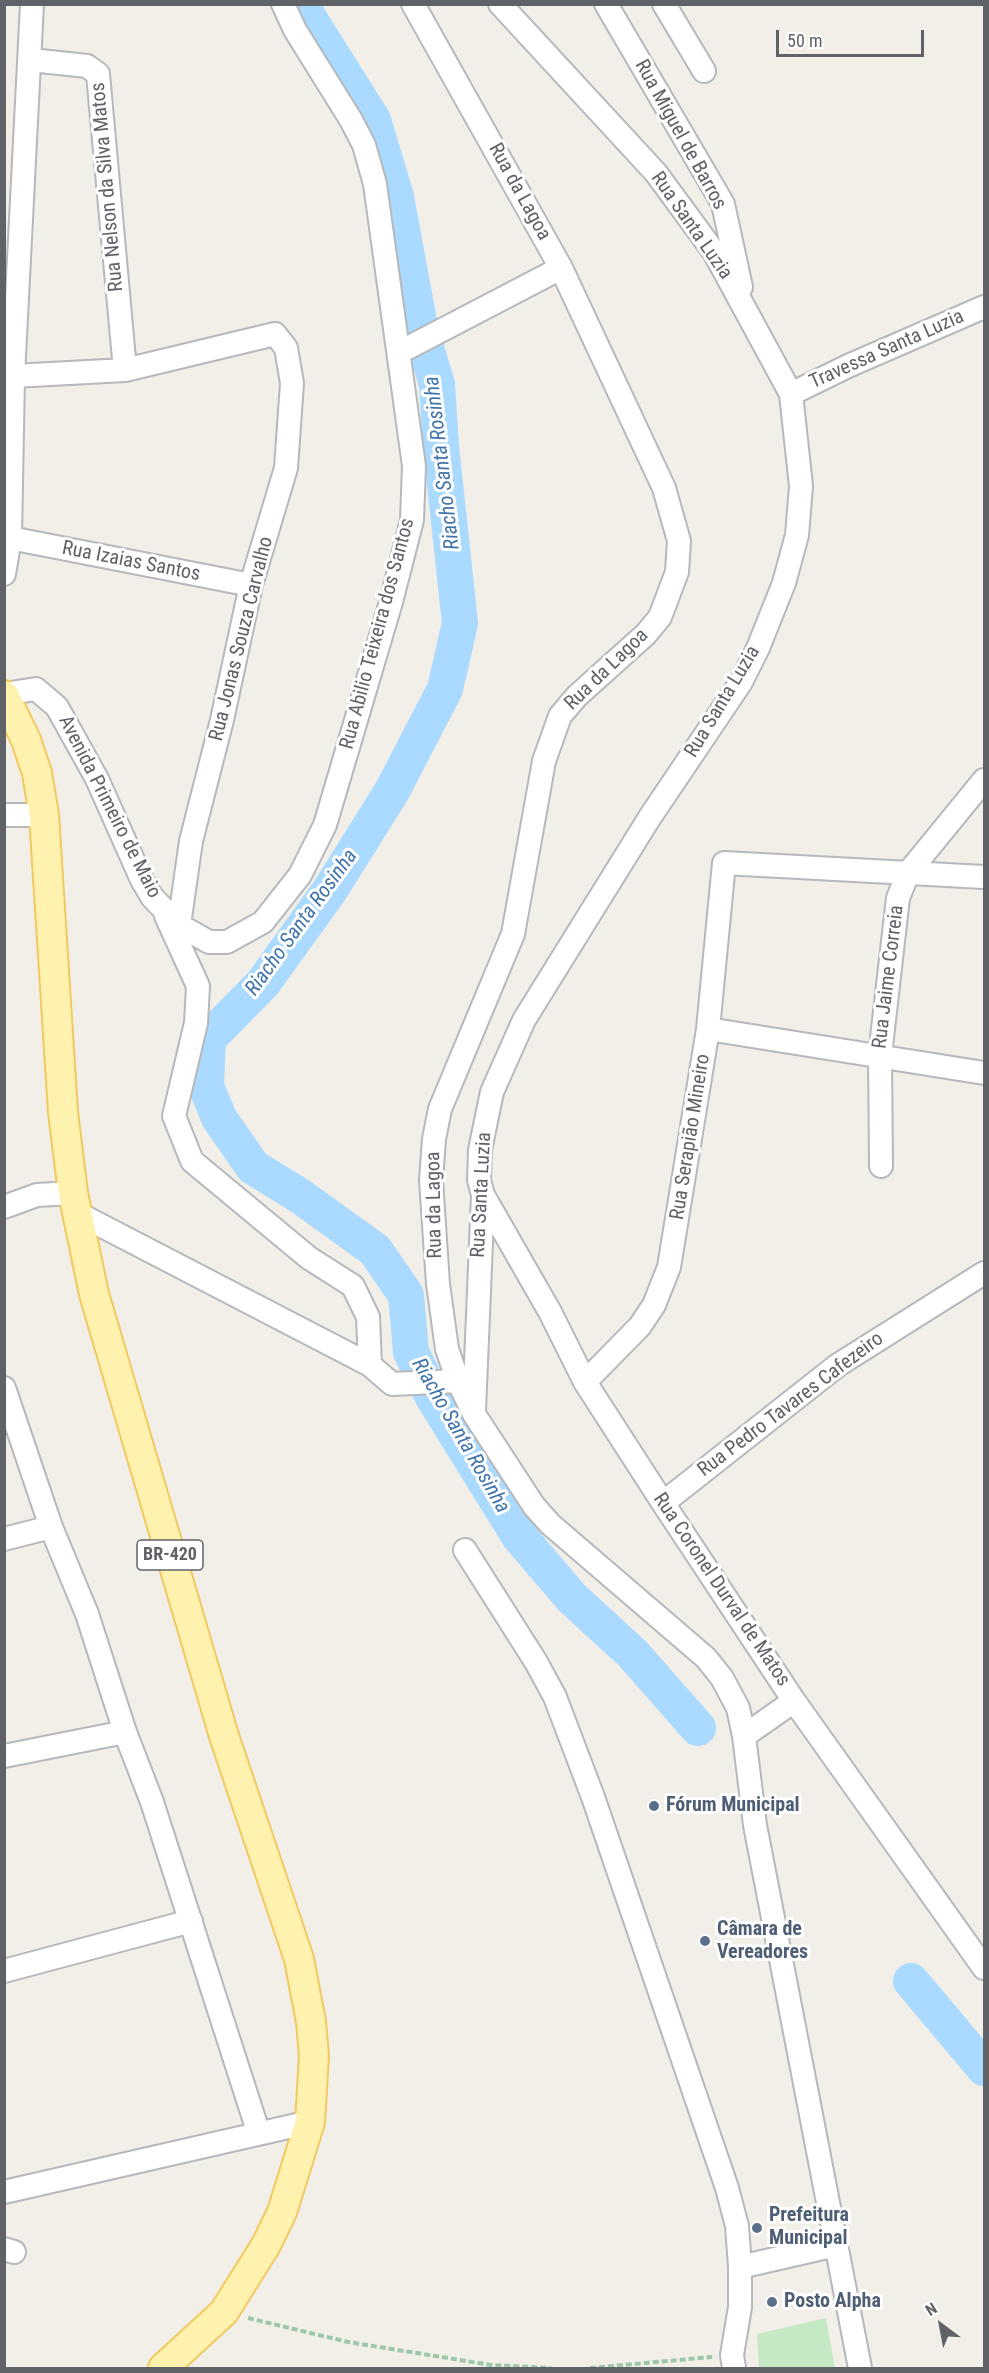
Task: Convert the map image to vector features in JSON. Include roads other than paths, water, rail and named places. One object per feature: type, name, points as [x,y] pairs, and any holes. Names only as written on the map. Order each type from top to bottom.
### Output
[{"type":"main road","name":"BR-420","points":[[4,694],[26,740],[37,772],[44,815],[63,1112],[75,1203],[94,1293],[224,1736],[299,1959],[311,2022],[314,2056],[310,2122],[282,2212],[266,2244],[224,2312],[163,2368]]},
{"type":"street","points":[[4,574],[10,538],[13,376],[31,60],[32,4]]},
{"type":"street","name":"Rua Abilio Teixeira dos Santos","points":[[209,942],[227,942],[263,922],[300,876],[324,825],[412,520],[414,466],[375,184],[364,145],[295,30],[283,4]]},
{"type":"street","name":"Rua da Lagoa","points":[[413,4],[561,268],[664,488],[679,541],[677,572],[660,617],[646,634],[577,696],[560,716],[544,761],[513,934],[440,1109],[434,1139],[431,1180],[446,1338],[458,1382],[474,1414],[498,1454],[550,1524],[706,1658],[722,1678],[738,1708],[744,1736],[755,1825],[860,2368]]},
{"type":"street","name":"Rua Santa Luzia","points":[[474,1414],[483,1195],[479,1180],[480,1150],[492,1092],[524,1020],[650,818],[741,682],[758,648],[784,583],[797,535],[801,486],[790,394],[714,252],[656,173],[500,4]]},
{"type":"street","name":"Rua Miguel de Barros","points":[[606,4],[723,204],[745,307]]},
{"type":"street","points":[[664,4],[704,71]]},
{"type":"street","name":"Rua Nelson da Silva Matos","points":[[31,60],[87,66],[98,74],[125,370]]},
{"type":"street","points":[[400,352],[561,268]]},
{"type":"street","name":"Travessa Santa Luzia","points":[[790,394],[848,366],[984,307]]},
{"type":"street","name":"Rua Jonas Souza Carvalho","points":[[125,370],[274,334],[286,348],[292,383],[286,468],[251,585],[222,720],[171,917]]},
{"type":"street","points":[[13,376],[125,370]]},
{"type":"street","name":"Rua Izaias Santos","points":[[10,538],[251,585]]},
{"type":"street","name":"Avenida Primeiro de Maio","points":[[4,694],[36,689],[57,707],[97,779],[142,880],[171,917],[209,942]]},
{"type":"street","name":"Rua Jaime Correia","points":[[881,1166],[880,1055],[898,898],[908,873],[984,780]]},
{"type":"street","points":[[4,814],[44,815]]},
{"type":"street","name":"Rua Serapião Mineiro","points":[[585,1382],[640,1326],[654,1305],[669,1267],[708,1029],[724,863],[908,873]]},
{"type":"street","points":[[908,873],[984,877]]},
{"type":"street","points":[[171,917],[198,986],[196,1023],[174,1116],[192,1161],[309,1258],[353,1286],[368,1317],[370,1365]]},
{"type":"street","points":[[708,1029],[984,1073]]},
{"type":"street","points":[[4,1207],[14,1201],[37,1195],[75,1203],[370,1365],[392,1384],[458,1382]]},
{"type":"street","name":"Rua Coronel Durval de Matos","points":[[483,1195],[550,1312],[585,1382],[663,1503],[794,1701],[984,1968]]},
{"type":"street","name":"Rua Pedro Tavares Cafezeiro","points":[[663,1503],[838,1365],[984,1273]]},
{"type":"street","points":[[4,1388],[51,1527],[87,1614],[125,1732],[152,1802],[258,2131]]},
{"type":"street","points":[[4,1539],[51,1527]]},
{"type":"street","points":[[465,1550],[545,1679],[593,1797],[727,2188],[737,2226],[740,2266],[740,2307],[733,2362]]},
{"type":"street","points":[[744,1736],[794,1701]]},
{"type":"street","points":[[4,1755],[125,1732]]},
{"type":"street","points":[[4,1971],[191,1921]]},
{"type":"street","points":[[4,2192],[258,2131],[310,2122]]},
{"type":"street","points":[[740,2266],[836,2245]]},
{"type":"waterway","name":"Riacho Santa Rosinha","points":[[300,4],[373,120],[396,197],[421,332],[437,384],[441,447],[460,623],[445,689],[392,791],[330,890],[263,983],[208,1039],[206,1086],[219,1118],[253,1167],[300,1196],[375,1250],[406,1295],[411,1352],[433,1397],[519,1536],[572,1598],[633,1654],[698,1728]]},
{"type":"waterway","name":"Riacho Santa Rosinha","points":[[911,1981],[984,2068]]},
{"type":"place","name":"Fórum Municipal","points":[[654,1806]]},
{"type":"place","name":"Câmara de Vereadores","points":[[705,1941]]},
{"type":"place","name":"Prefeitura Municipal","points":[[757,2228]]},
{"type":"place","name":"Posto Alpha","points":[[772,2302]]}]
